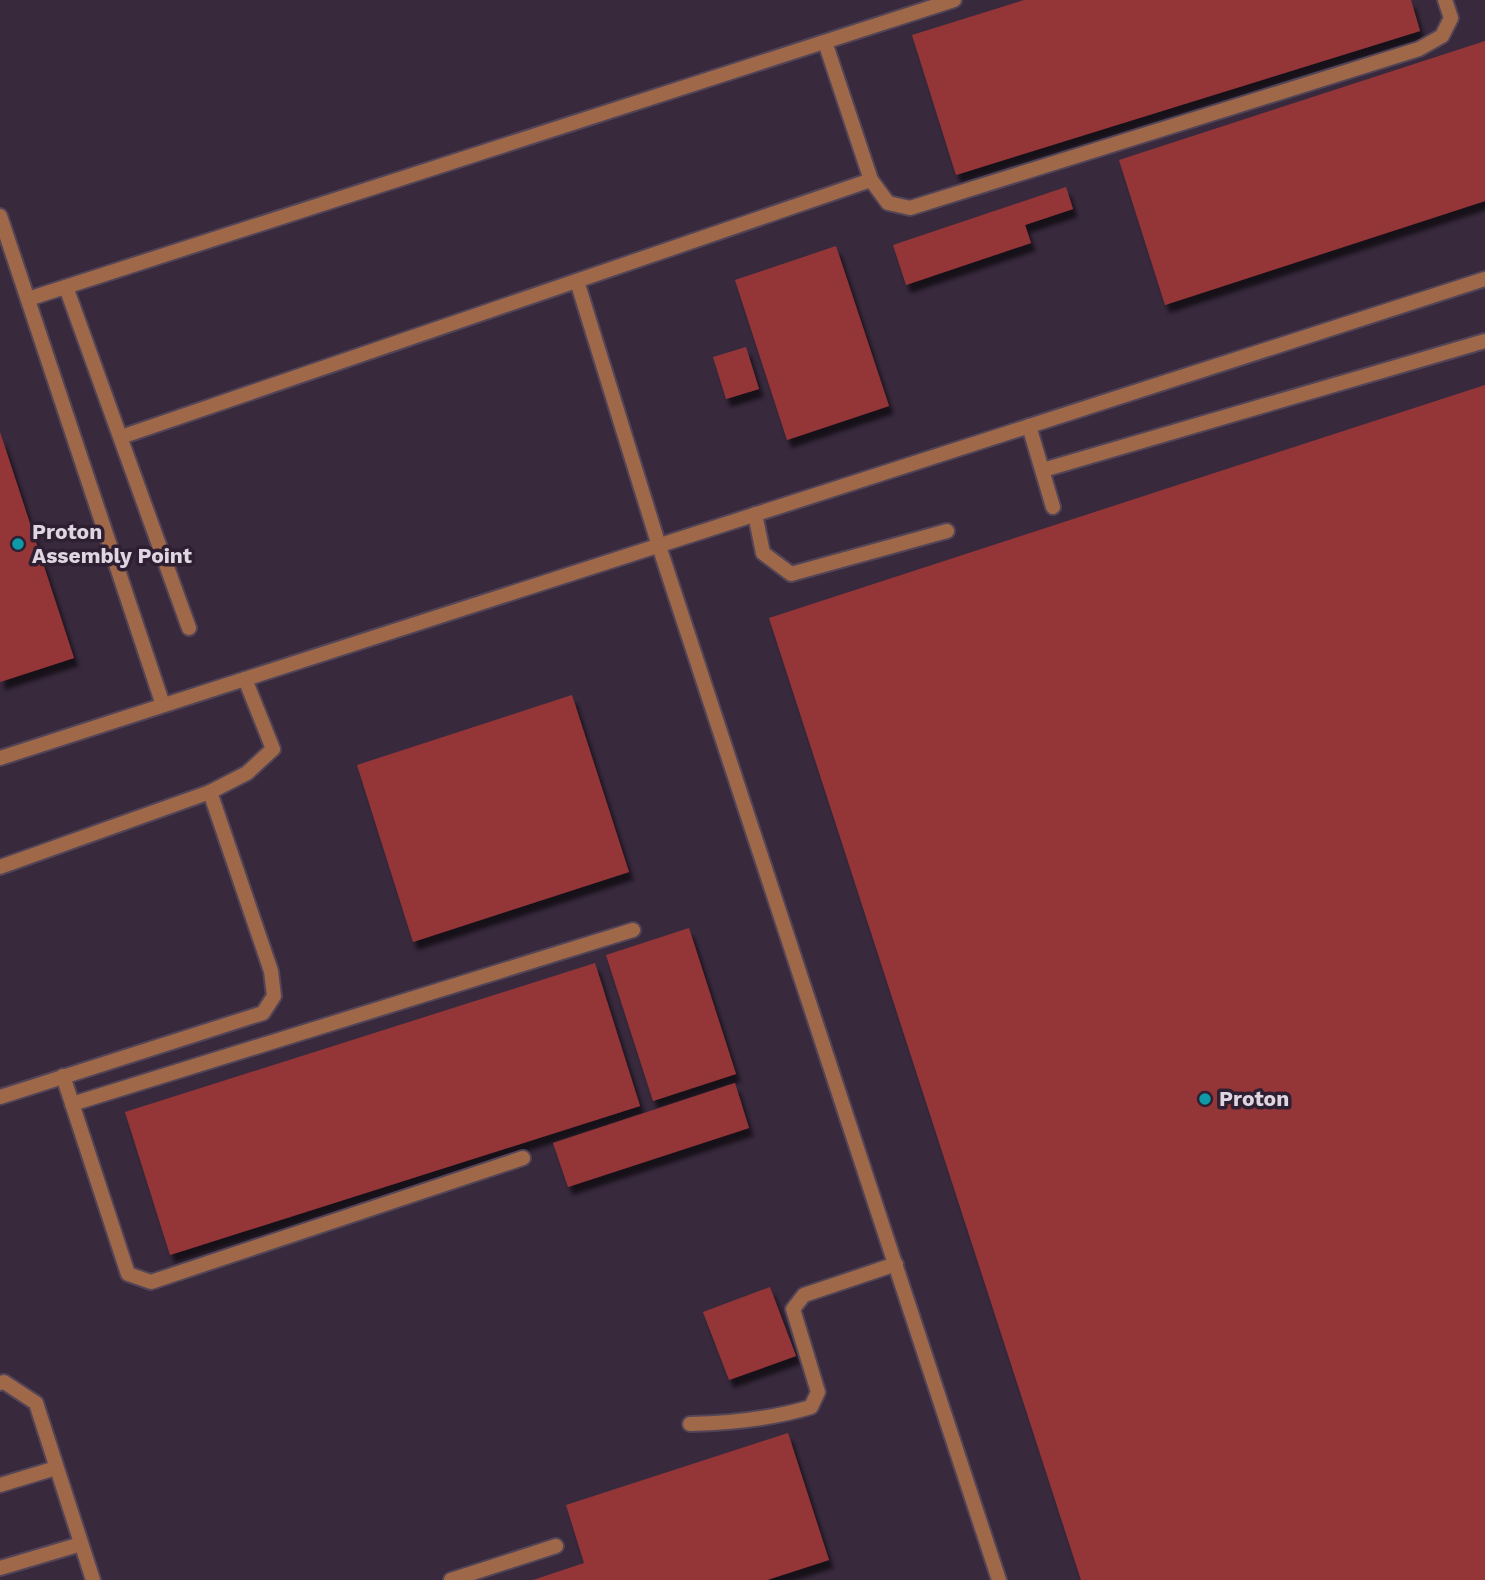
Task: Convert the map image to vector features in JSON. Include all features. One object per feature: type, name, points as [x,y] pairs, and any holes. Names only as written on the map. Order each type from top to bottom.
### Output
[{"type":"lane","points":[[28,299],[954,0]]},
{"type":"lane","points":[[825,42],[872,180],[888,202],[910,208],[1419,49],[1442,36],[1451,18],[1445,0]]},
{"type":"lane","points":[[121,437],[872,180]]},
{"type":"lane","points":[[0,216],[163,705]]},
{"type":"lane","points":[[0,758],[1485,279]]},
{"type":"lane","points":[[578,281],[659,545],[999,1580]]},
{"type":"lane","points":[[66,287],[189,628]]},
{"type":"lane","points":[[1043,470],[1485,341]]},
{"type":"lane","points":[[1029,426],[1053,507]]},
{"type":"lane","points":[[755,514],[763,553],[791,574],[947,531]]},
{"type":"lane","points":[[0,867],[210,792],[247,773],[273,749],[245,679]]},
{"type":"lane","points":[[0,1097],[263,1013],[274,996],[271,971],[210,792]]},
{"type":"lane","points":[[72,1104],[634,930]]},
{"type":"lane","points":[[63,1076],[128,1274],[151,1282],[523,1158]]},
{"type":"lane","points":[[690,1424],[727,1423],[782,1415],[811,1407],[818,1392],[793,1309],[804,1295],[896,1265]]},
{"type":"lane","points":[[1,1379],[36,1403],[93,1580]]},
{"type":"lane","points":[[0,1485],[57,1468]]},
{"type":"lane","points":[[0,1568],[81,1544]]},
{"type":"lane","points":[[451,1580],[556,1546]]},
{"type":"building","points":[[1024,0],[1411,0],[1420,31],[956,175],[912,35]]},
{"type":"building","points":[[1485,41],[1485,201],[1165,305],[1119,160]]},
{"type":"building","points":[[1066,187],[1073,209],[1025,225],[1031,243],[906,285],[893,245]]},
{"type":"building","points":[[836,246],[889,406],[787,440],[735,280]]},
{"type":"building","points":[[746,347],[759,389],[726,399],[713,357]]},
{"type":"building","name":"Proton","points":[[1485,385],[1485,1580],[1081,1580],[769,618]]},
{"type":"building","name":"Proton Assembly Point","points":[[0,432],[74,658],[0,682]]},
{"type":"building","points":[[572,695],[629,872],[413,942],[357,765]]},
{"type":"building","points":[[689,928],[736,1074],[653,1101],[606,955]]},
{"type":"building","points":[[595,963],[640,1106],[170,1255],[125,1112]]},
{"type":"building","points":[[735,1083],[749,1128],[568,1187],[553,1143]]},
{"type":"building","points":[[770,1287],[796,1356],[729,1380],[703,1312]]},
{"type":"building","points":[[788,1433],[829,1560],[767,1580],[533,1580],[584,1563],[566,1505]]},
{"type":"place","name":"Proton Assembly Point","points":[[18,544]]},
{"type":"place","name":"Proton","points":[[1205,1099]]}]
